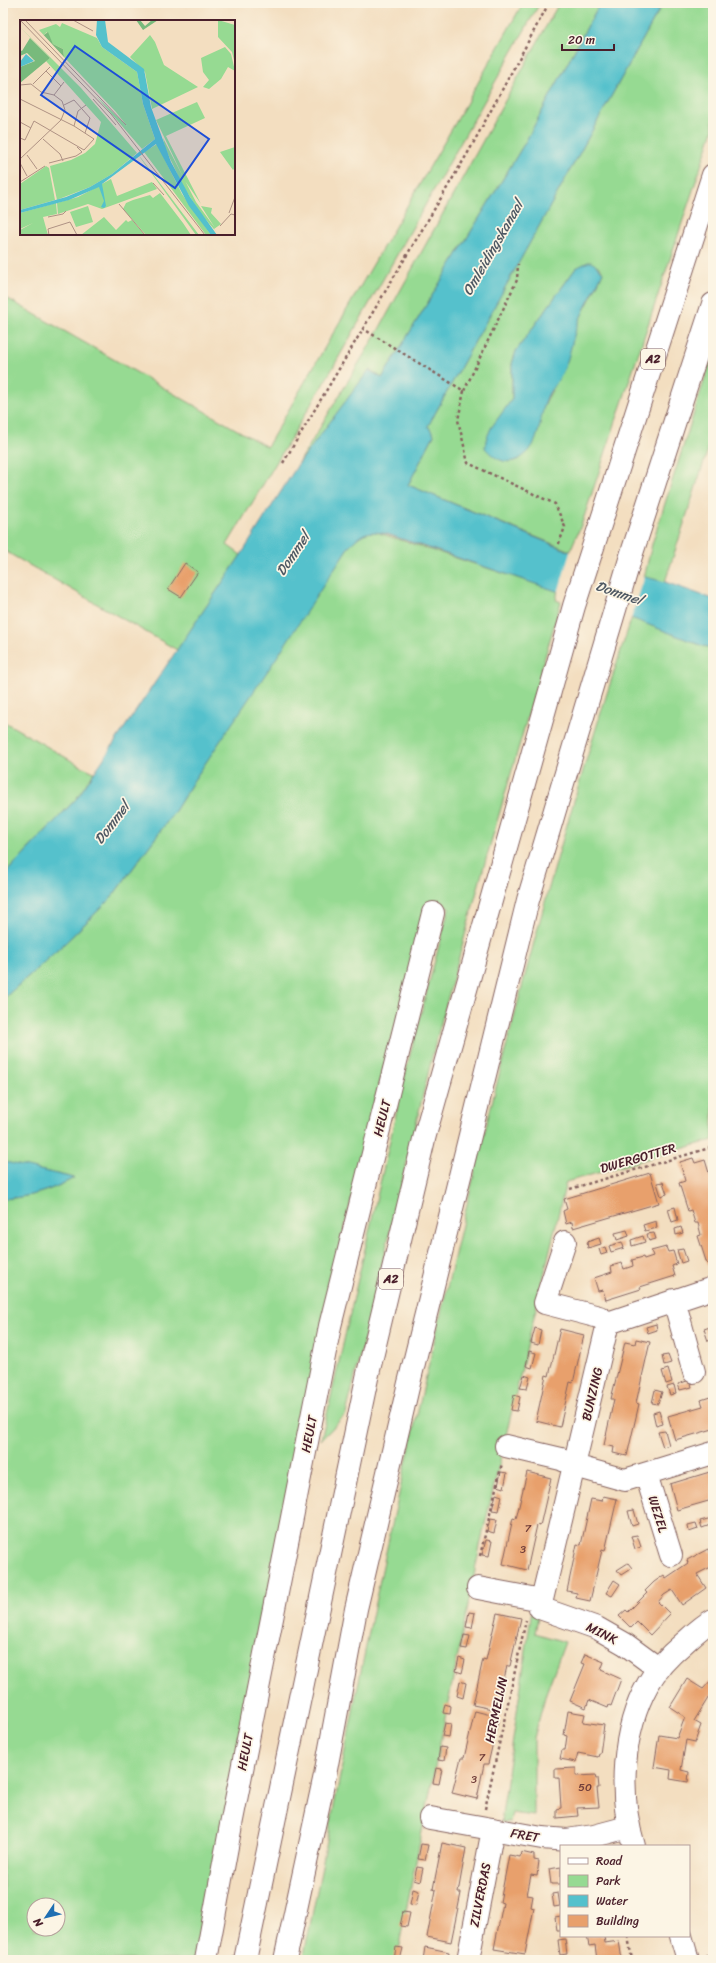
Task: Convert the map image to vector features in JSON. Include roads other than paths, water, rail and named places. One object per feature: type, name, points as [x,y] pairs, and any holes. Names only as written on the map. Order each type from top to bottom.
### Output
[{"type":"main road","name":"A2","points":[[245,1960],[365,1386],[425,1135],[574,606],[713,175]]},
{"type":"main road","points":[[285,1960],[325,1775],[356,1609],[409,1383],[528,900],[631,556],[713,304]]},
{"type":"main road","name":"HEULT","points":[[206,1960],[232,1817],[330,1326],[433,913]]},
{"type":"main road","points":[[565,1242],[545,1303],[599,1317],[608,1322],[713,1288]]},
{"type":"main road","points":[[674,1300],[694,1372]]},
{"type":"main road","name":"BUNZING","points":[[538,1602],[575,1466],[608,1322]]},
{"type":"main road","points":[[506,1446],[561,1459],[575,1466],[625,1480],[713,1453]]},
{"type":"main road","name":"WEZEL","points":[[646,1474],[670,1555]]},
{"type":"main road","name":"MINK","points":[[478,1588],[538,1602],[597,1628],[625,1644],[658,1669]]},
{"type":"main road","points":[[631,1837],[625,1789],[626,1754],[634,1717],[648,1684],[658,1669],[704,1625],[713,1620]]},
{"type":"main road","name":"FRET","points":[[430,1818],[542,1838],[567,1840],[631,1837]]},
{"type":"main road","name":"ZILVERDAS","points":[[471,1959],[487,1828]]},
{"type":"main road","points":[[681,1937],[688,1960]]},
{"type":"water","points":[[600,3],[663,3],[428,426],[434,435],[408,485],[607,567],[665,582],[713,599],[713,648],[703,646],[595,604],[387,534],[375,532],[366,533],[349,546],[175,811],[111,898],[64,944],[3,999],[3,876],[77,798],[241,555],[297,466],[369,370],[382,378],[526,141]]},
{"type":"water","points":[[588,262],[592,262],[603,272],[579,321],[563,372],[547,397],[536,439],[529,451],[517,460],[506,462],[500,460],[485,448],[486,440],[491,428],[512,399],[512,364],[516,351],[576,268]]},
{"type":"water","points":[[3,1162],[74,1178],[40,1193],[3,1199]]},
{"type":"water label","name":"Omleidingskanaal","points":[[493,248]]},
{"type":"water label","name":"Dommel","points":[[293,554]]},
{"type":"water label","name":"Dommel","points":[[619,593]]},
{"type":"water label","name":"Dommel","points":[[112,823]]}]
